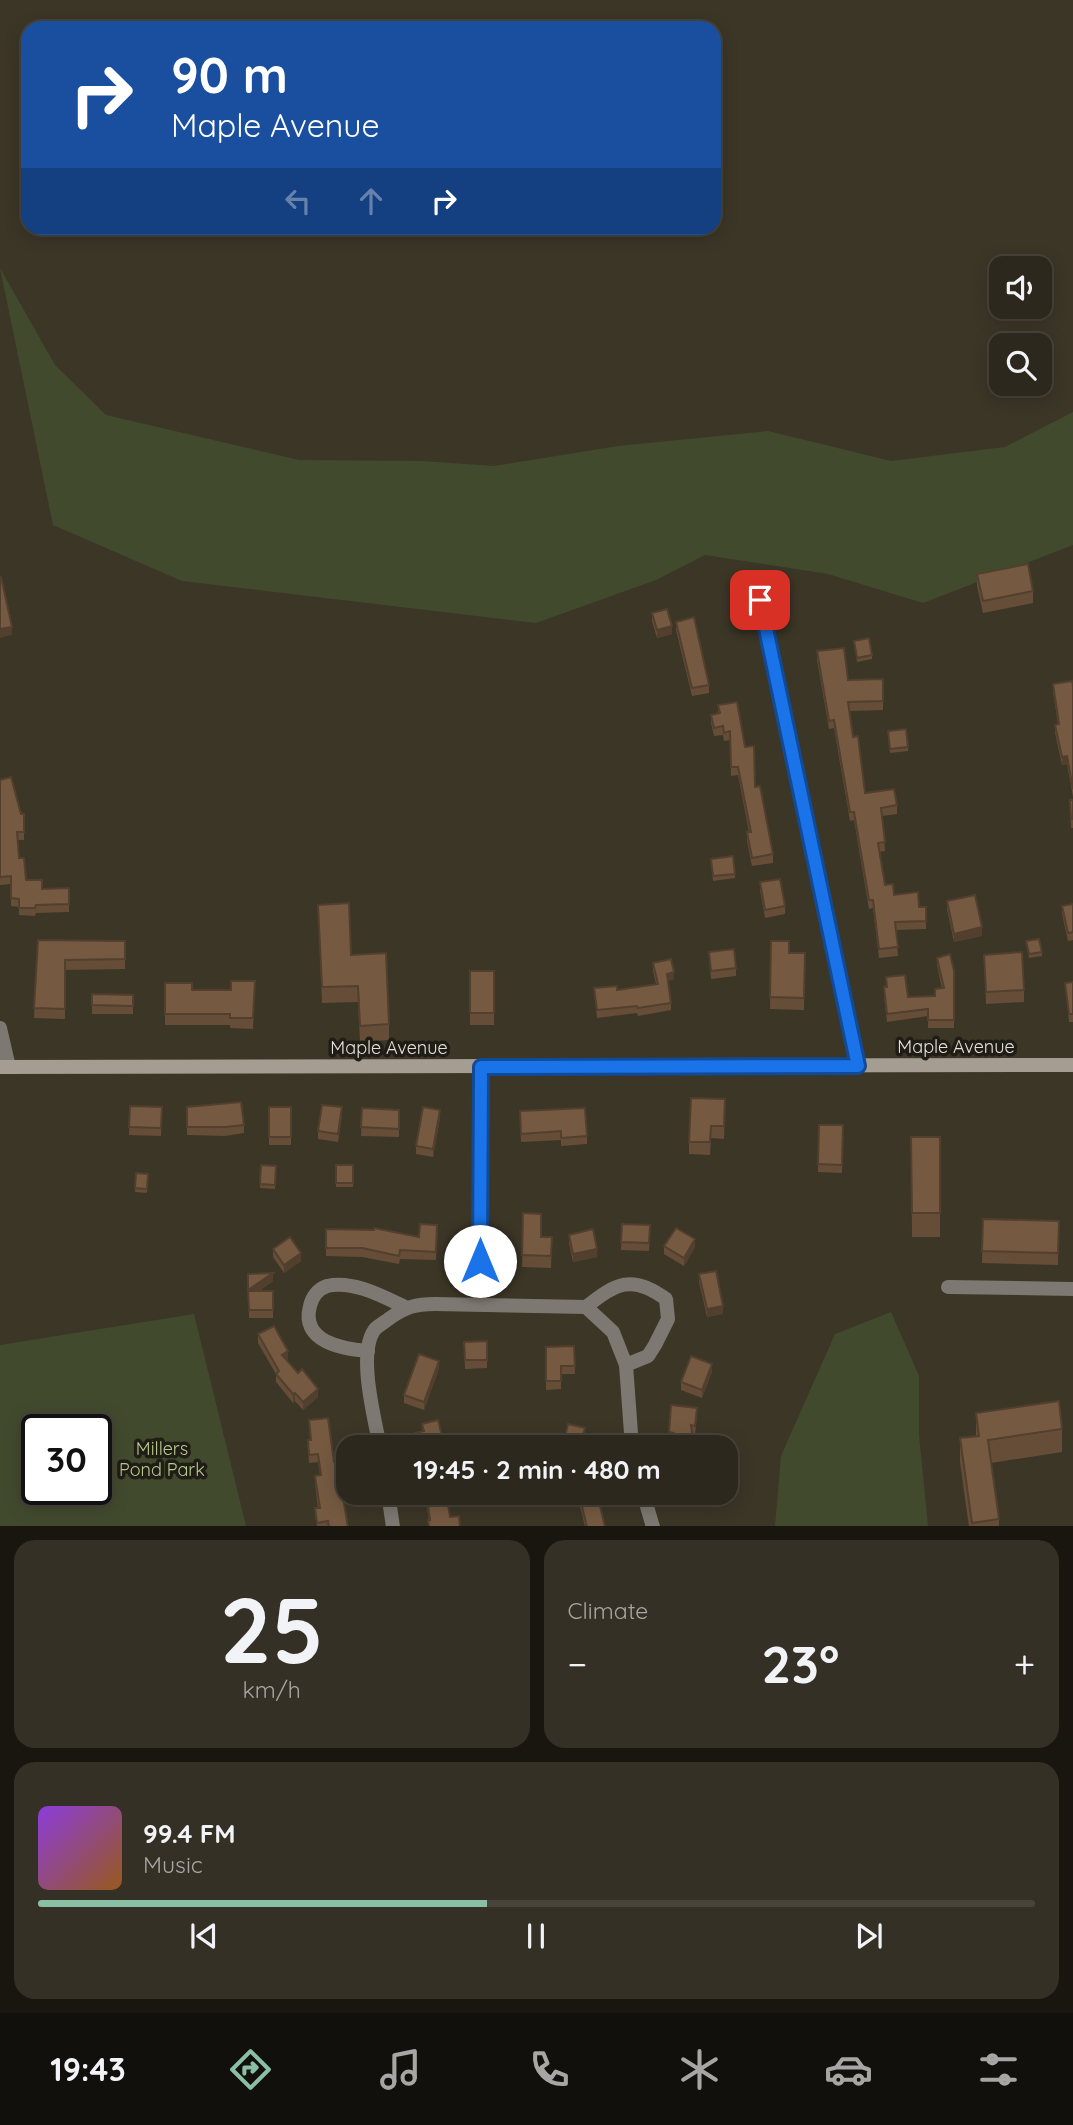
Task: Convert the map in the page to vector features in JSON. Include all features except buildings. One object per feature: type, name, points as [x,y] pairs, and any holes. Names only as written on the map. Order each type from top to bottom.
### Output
[{"type":"main road","name":"Maple Avenue","points":[[5,1067],[1073,1065]]},
{"type":"street","points":[[760,600],[858,1066]]},
{"type":"street","points":[[0,1028],[5,1067]]},
{"type":"street","points":[[480,1304],[481,1067]]},
{"type":"street","points":[[586,1307],[604,1291],[621,1284],[643,1284],[666,1299],[668,1319],[655,1345],[648,1356],[626,1365]]},
{"type":"street","points":[[368,1351],[334,1346],[320,1338],[311,1328],[308,1316],[313,1296],[324,1287],[336,1285],[377,1293],[405,1307]]},
{"type":"street","points":[[948,1287],[1073,1289]]},
{"type":"street","points":[[378,1435],[367,1373],[368,1351],[374,1330],[405,1307],[417,1304],[480,1304],[586,1307],[613,1332],[626,1365],[631,1435]]},
{"type":"street","points":[[390,1505],[393,1526]]},
{"type":"street","points":[[647,1505],[653,1526]]},
{"type":"green space","points":[[0,268],[55,365],[106,415],[299,460],[422,461],[494,466],[618,446],[768,431],[891,461],[1005,447],[1073,412],[1073,545],[923,603],[828,574],[705,555],[656,580],[536,623],[182,581],[53,525]]},
{"type":"green space","points":[[891,1312],[919,1376],[919,1435],[928,1526],[775,1526],[781,1456],[835,1334]]},
{"type":"green space","name":"Millers Pond Park","points":[[194,1314],[246,1526],[0,1526],[0,1345]]},
{"type":"route","points":[[480,1261],[481,1067],[858,1066],[760,600]]}]
